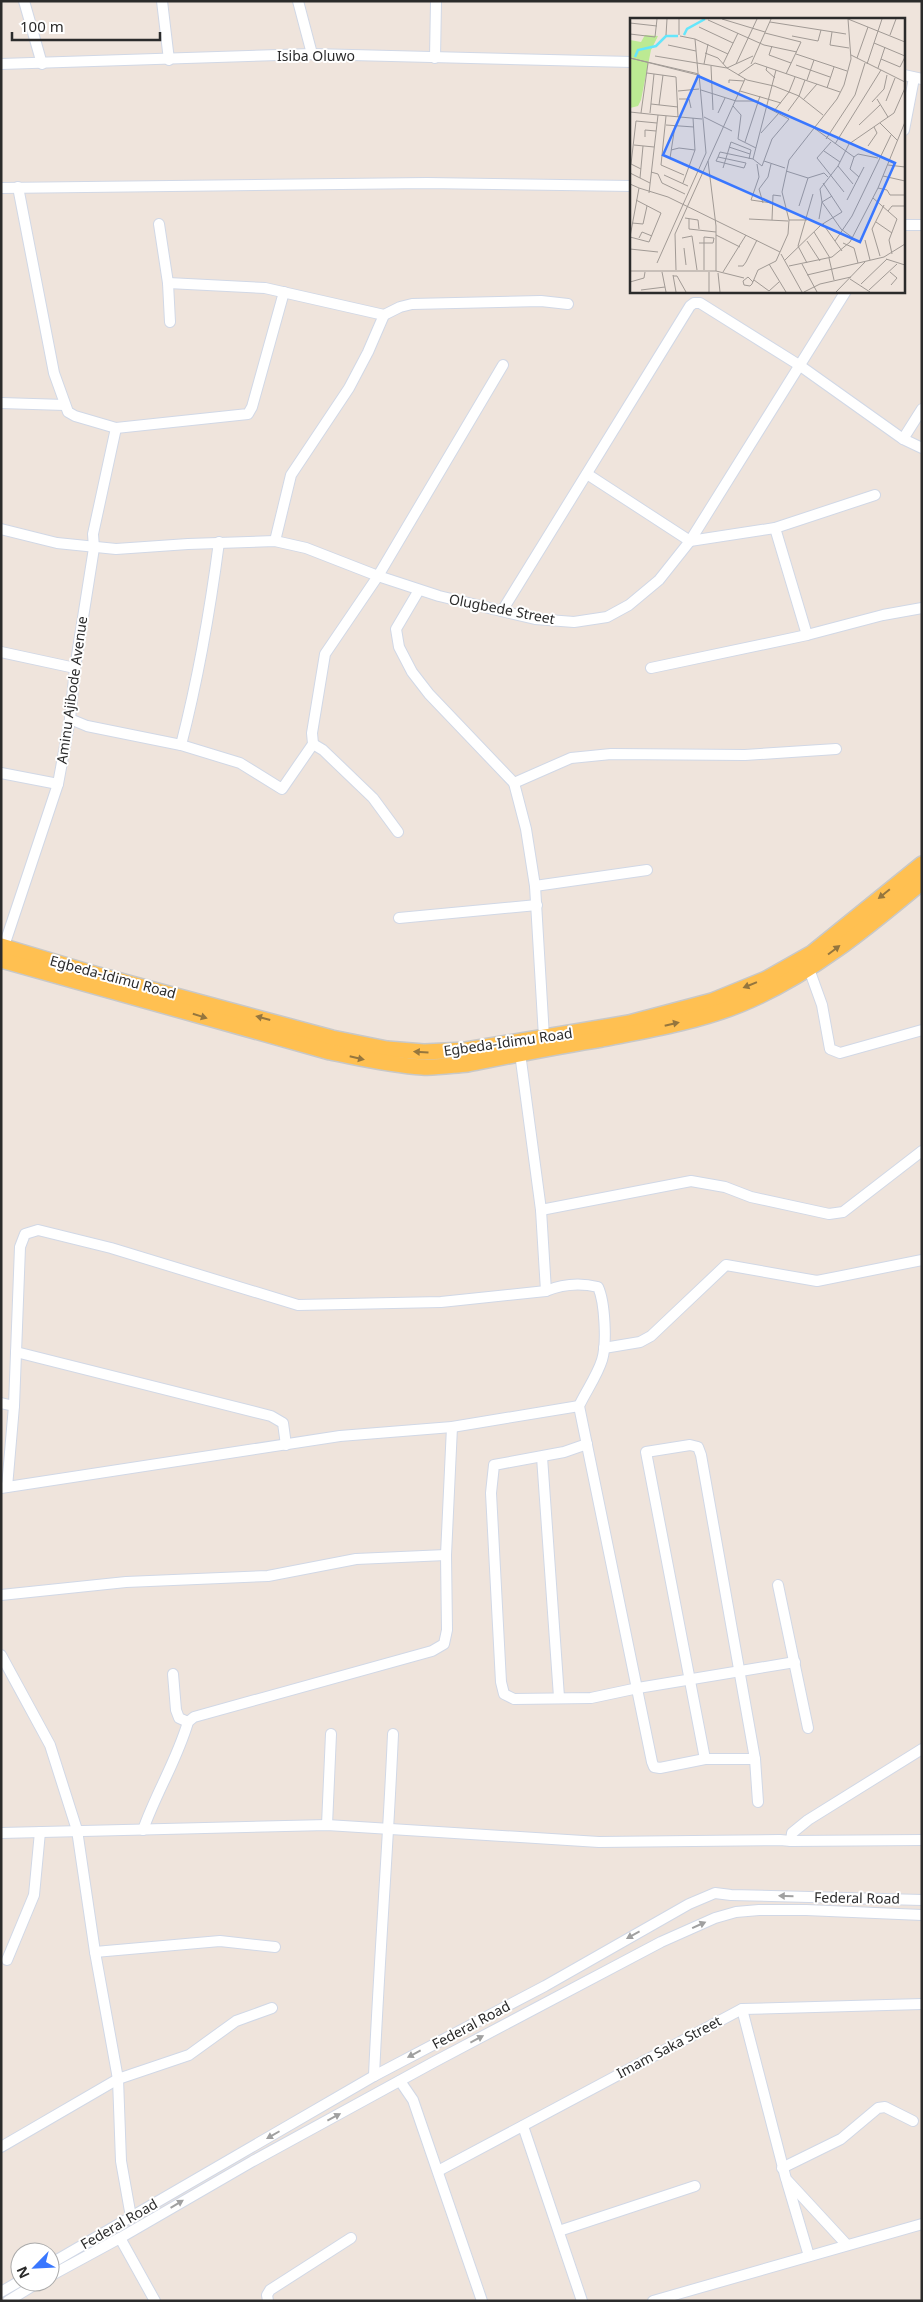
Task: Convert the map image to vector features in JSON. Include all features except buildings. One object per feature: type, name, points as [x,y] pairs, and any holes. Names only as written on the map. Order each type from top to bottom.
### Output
[{"type":"main road","name":"Egbeda-Idimu Road","points":[[2,951],[332,1038],[387,1049],[424,1052],[466,1050],[629,1023],[712,1001],[766,979],[812,953],[920,874]]},
{"type":"main road","name":"Egbeda-Idimu Road","points":[[2,951],[330,1052],[377,1063],[424,1068],[468,1064],[633,1033],[699,1018],[741,1004],[809,969],[890,908],[920,874]]},
{"type":"street","points":[[24,1],[42,64]]},
{"type":"street","points":[[162,1],[169,60]]},
{"type":"street","points":[[298,1],[312,54]]},
{"type":"street","points":[[435,58],[436,1]]},
{"type":"street","name":"Isiba Oluwo","points":[[1,64],[312,54],[630,62]]},
{"type":"street","points":[[906,118],[913,77]]},
{"type":"street","points":[[1,188],[427,183],[630,186]]},
{"type":"street","points":[[18,187],[54,373],[68,412],[75,416],[116,428],[248,414],[252,407],[284,292]]},
{"type":"street","points":[[158,224],[168,283],[170,322]]},
{"type":"street","points":[[906,226],[922,225]]},
{"type":"street","points":[[168,283],[265,288],[384,315]]},
{"type":"street","name":"Olugbede Street","points":[[1,529],[56,543],[116,550],[220,542],[275,541],[306,548],[419,590],[535,619],[574,622],[607,616],[629,605],[658,580],[690,541],[845,292]]},
{"type":"street","points":[[275,541],[291,475],[349,388],[368,352],[384,315],[400,306],[412,304],[541,302],[568,304]]},
{"type":"street","points":[[502,611],[690,306],[694,303],[700,303],[799,365],[903,439],[922,448]]},
{"type":"street","points":[[70,719],[87,726],[182,746],[240,763],[282,788],[313,744],[313,723],[325,654],[378,576],[503,365]]},
{"type":"street","points":[[1,403],[65,405]]},
{"type":"street","points":[[903,439],[922,409]]},
{"type":"street","name":"Aminu Ajibode Avenue","points":[[2,951],[58,784],[70,719],[75,668],[94,548],[92,534],[116,428]]},
{"type":"street","points":[[588,474],[690,541],[775,528],[876,495]]},
{"type":"street","points":[[775,528],[807,636]]},
{"type":"street","points":[[182,746],[193,699],[220,542]]},
{"type":"street","points":[[419,590],[396,629],[399,647],[412,672],[429,694],[514,782],[526,830],[536,886],[544,1037]]},
{"type":"street","points":[[651,668],[807,636],[883,615],[922,608]]},
{"type":"street","points":[[1,652],[75,668]]},
{"type":"street","points":[[313,744],[323,750],[373,798],[398,832]]},
{"type":"street","points":[[514,782],[571,758],[611,754],[745,755],[836,749]]},
{"type":"street","points":[[1,774],[58,784]]},
{"type":"street","points":[[536,886],[647,870]]},
{"type":"street","points":[[399,918],[537,904]]},
{"type":"street","points":[[809,969],[822,1004],[830,1049],[835,1052],[840,1053],[922,1030]]},
{"type":"street","points":[[520,1053],[541,1210],[546,1291]]},
{"type":"street","points":[[541,1210],[691,1181],[725,1187],[751,1197],[829,1214],[843,1212],[922,1151]]},
{"type":"street","points":[[579,1406],[452,1426],[340,1436],[4,1487],[14,1406],[20,1247],[25,1234],[38,1230],[111,1248],[298,1305],[441,1302],[546,1291],[560,1286],[586,1284],[598,1287],[602,1296],[604,1348],[602,1361],[579,1406],[654,1767],[660,1768],[704,1759],[755,1760]]},
{"type":"street","points":[[604,1348],[640,1342],[651,1336],[726,1265],[817,1281],[922,1260]]},
{"type":"street","points":[[16,1352],[271,1416],[283,1423],[286,1445]]},
{"type":"street","points":[[1,1403],[14,1406]]},
{"type":"street","points":[[143,1830],[152,1803],[174,1764],[188,1722],[194,1717],[432,1651],[444,1644],[447,1630],[446,1555],[452,1426]]},
{"type":"street","points":[[586,1444],[564,1452],[494,1465],[491,1480],[501,1682],[504,1694],[514,1699],[558,1696],[591,1698],[638,1688],[795,1662]]},
{"type":"street","points":[[704,1759],[646,1452],[690,1445],[698,1447],[701,1455],[755,1760],[758,1802]]},
{"type":"street","points":[[542,1457],[558,1696]]},
{"type":"street","points":[[1,1595],[126,1582],[268,1576],[356,1560],[446,1555]]},
{"type":"street","points":[[778,1585],[808,1728]]},
{"type":"street","points":[[1,1655],[50,1745],[77,1830],[95,1952],[118,2079],[121,2161],[131,2217]]},
{"type":"street","points":[[173,1674],[176,1710],[179,1718],[188,1722]]},
{"type":"street","points":[[328,1826],[331,1734]]},
{"type":"street","points":[[374,2076],[378,1972],[394,1734]]},
{"type":"street","points":[[791,1841],[792,1834],[808,1820],[922,1749]]},
{"type":"street","points":[[1,1833],[328,1826],[389,1828],[489,1837],[600,1842],[922,1840]]},
{"type":"street","points":[[7,1960],[34,1895],[40,1832]]},
{"type":"street","name":"Federal Road","points":[[60,2258],[374,2076],[580,1965],[681,1908],[715,1893],[922,1900]]},
{"type":"street","name":"Federal Road","points":[[60,2271],[253,2161],[400,2081],[661,1942],[715,1918],[736,1912],[806,1910],[922,1916]]},
{"type":"street","points":[[95,1952],[220,1941],[275,1947]]},
{"type":"street","points":[[580,1965],[589,1981]]},
{"type":"street","name":"Imam Saka Street","points":[[438,2171],[742,2009],[922,2004]]},
{"type":"street","points":[[1,2147],[118,2079],[189,2055],[248,2015],[272,2008]]},
{"type":"street","points":[[742,2009],[782,2168],[809,2256]]},
{"type":"street","points":[[400,2081],[413,2100],[482,2301]]},
{"type":"street","points":[[782,2168],[841,2139],[878,2108],[885,2107],[912,2121]]},
{"type":"street","points":[[523,2126],[582,2301]]},
{"type":"street","points":[[786,2178],[847,2246]]},
{"type":"street","points":[[559,2231],[695,2186]]},
{"type":"street","points":[[654,2301],[922,2224]]},
{"type":"street","points":[[120,2238],[155,2301]]},
{"type":"street","points":[[268,2301],[267,2295],[270,2290],[351,2238]]},
{"type":"street","points":[[8,2301],[23,2292]]}]
